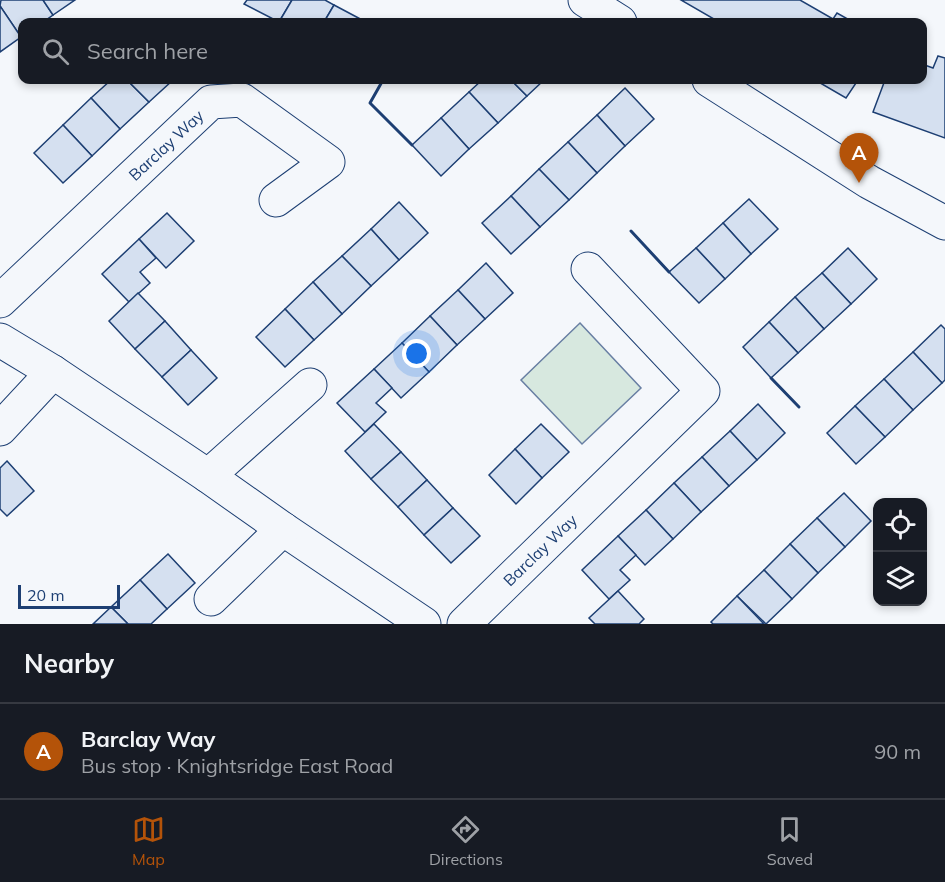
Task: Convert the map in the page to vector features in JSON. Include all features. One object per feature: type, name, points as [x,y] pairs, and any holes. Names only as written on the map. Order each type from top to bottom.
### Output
[{"type":"street","points":[[585,0],[614,18]]},
{"type":"street","points":[[715,84],[869,182],[945,223]]},
{"type":"street","name":"Barclay Way","points":[[0,301],[211,102],[242,100],[328,162],[276,200]]},
{"type":"street","name":"Barclay Way","points":[[464,624],[703,391],[588,269]]},
{"type":"street","points":[[0,340],[53,372],[424,624]]},
{"type":"street","points":[[0,429],[53,372]]},
{"type":"street","points":[[208,476],[310,385]]},
{"type":"street","points":[[212,599],[283,529]]},
{"type":"shaded area","points":[[580,323],[641,388],[582,444],[521,380]]},
{"type":"building","points":[[1,0],[43,0],[53,15],[49,18],[18,18],[18,33],[0,6]]},
{"type":"building","points":[[43,0],[75,0],[53,15]]},
{"type":"building","points":[[247,0],[292,0],[281,18],[271,18],[244,4]]},
{"type":"building","points":[[292,0],[325,0],[334,5],[326,18],[281,18]]},
{"type":"building","points":[[681,0],[800,0],[831,18],[712,18]]},
{"type":"building","points":[[334,5],[358,18],[326,18]]},
{"type":"building","points":[[0,6],[18,33],[18,39],[0,52]]},
{"type":"building","points":[[837,13],[846,18],[834,18]]},
{"type":"building","points":[[938,56],[945,58],[945,138],[873,112],[884,84],[927,84],[927,66],[933,68]]},
{"type":"building","points":[[107,84],[131,84],[149,102],[120,129],[91,98]]},
{"type":"building","points":[[131,84],[169,84],[149,102]]},
{"type":"building","points":[[478,84],[515,84],[527,96],[498,123],[469,92]]},
{"type":"building","points":[[515,84],[540,84],[527,96]]},
{"type":"building","points":[[822,84],[855,84],[846,98]]},
{"type":"building","points":[[625,88],[654,119],[625,146],[597,115]]},
{"type":"building","points":[[469,92],[498,123],[469,149],[441,118]]},
{"type":"building","points":[[91,98],[120,129],[92,156],[63,125]]},
{"type":"building","points":[[597,115],[625,146],[597,173],[568,142]]},
{"type":"building","points":[[441,118],[469,149],[441,176],[412,145]]},
{"type":"building","points":[[63,125],[92,156],[63,183],[34,153]]},
{"type":"building","points":[[568,142],[597,173],[569,200],[539,169]]},
{"type":"building","points":[[539,169],[569,200],[540,227],[511,196]]},
{"type":"building","points":[[511,196],[540,227],[511,254],[482,223]]},
{"type":"building","points":[[749,199],[778,229],[751,254],[723,223]]},
{"type":"building","points":[[399,202],[428,233],[399,260],[371,229]]},
{"type":"building","points":[[167,213],[194,241],[166,268],[139,239]]},
{"type":"building","points":[[723,223],[751,254],[725,279],[696,248]]},
{"type":"building","points":[[371,229],[399,260],[371,286],[342,256]]},
{"type":"building","points":[[139,239],[156,258],[140,272],[150,283],[129,302],[102,274]]},
{"type":"building","points":[[696,248],[725,279],[699,303],[669,272]]},
{"type":"building","points":[[848,248],[877,279],[851,304],[822,273]]},
{"type":"building","points":[[342,256],[371,286],[342,314],[313,282]]},
{"type":"building","points":[[486,263],[513,293],[485,319],[458,290]]},
{"type":"building","points":[[822,273],[851,304],[824,329],[795,297]]},
{"type":"building","points":[[313,282],[342,314],[314,340],[285,309]]},
{"type":"building","points":[[458,290],[485,319],[457,345],[430,316]]},
{"type":"building","points":[[138,293],[165,321],[135,349],[109,321]]},
{"type":"building","points":[[795,297],[824,329],[798,353],[769,322]]},
{"type":"building","points":[[285,309],[314,340],[285,367],[256,337]]},
{"type":"building","points":[[430,316],[457,345],[429,372],[402,343]]},
{"type":"building","points":[[165,321],[191,350],[162,377],[135,349]]},
{"type":"building","points":[[769,322],[798,353],[771,378],[743,347]]},
{"type":"building","points":[[941,325],[945,329],[945,380],[942,383],[913,352]]},
{"type":"building","points":[[402,343],[429,372],[401,398],[374,369]]},
{"type":"building","points":[[191,350],[217,378],[188,405],[162,377]]},
{"type":"building","points":[[913,352],[942,383],[913,410],[884,379]]},
{"type":"building","points":[[374,369],[392,388],[376,403],[386,412],[365,432],[337,403]]},
{"type":"building","points":[[884,379],[913,410],[885,437],[855,406]]},
{"type":"building","points":[[758,404],[785,433],[757,460],[730,431]]},
{"type":"building","points":[[855,406],[885,437],[856,464],[827,433]]},
{"type":"building","points":[[374,424],[401,452],[371,479],[345,451]]},
{"type":"building","points":[[541,424],[569,452],[542,478],[515,449]]},
{"type":"building","points":[[730,431],[757,460],[729,486],[702,457]]},
{"type":"building","points":[[515,449],[542,478],[516,504],[489,475]]},
{"type":"building","points":[[401,452],[427,480],[398,507],[371,479]]},
{"type":"building","points":[[702,457],[729,486],[701,512],[674,483]]},
{"type":"building","points":[[7,461],[34,491],[7,516],[0,509],[0,468]]},
{"type":"building","points":[[427,480],[453,508],[424,535],[398,507]]},
{"type":"building","points":[[674,483],[701,512],[673,539],[646,510]]},
{"type":"building","points":[[844,493],[871,521],[845,547],[817,518]]},
{"type":"building","points":[[453,508],[480,536],[451,563],[424,535]]},
{"type":"building","points":[[646,510],[673,539],[645,565],[618,536]]},
{"type":"building","points":[[817,518],[845,547],[818,573],[790,544]]},
{"type":"building","points":[[618,536],[636,555],[620,570],[630,580],[609,599],[582,570]]},
{"type":"building","points":[[790,544],[818,573],[792,599],[764,570]]},
{"type":"building","points":[[168,554],[195,583],[167,609],[140,580]]},
{"type":"building","points":[[764,570],[792,599],[766,624],[737,596]]},
{"type":"building","points":[[140,580],[167,609],[151,624],[128,624],[111,607]]},
{"type":"building","points":[[618,591],[644,619],[639,624],[595,624],[589,618]]},
{"type":"building","points":[[737,596],[764,624],[713,624],[711,622]]},
{"type":"building","points":[[111,607],[128,624],[93,624]]},
{"type":"wall","points":[[381,84],[370,103],[412,145]]},
{"type":"wall","points":[[631,231],[669,272]]},
{"type":"wall","points":[[771,378],[799,407]]},
{"type":"place","name":"Barclay Way","points":[[859,183]]}]
